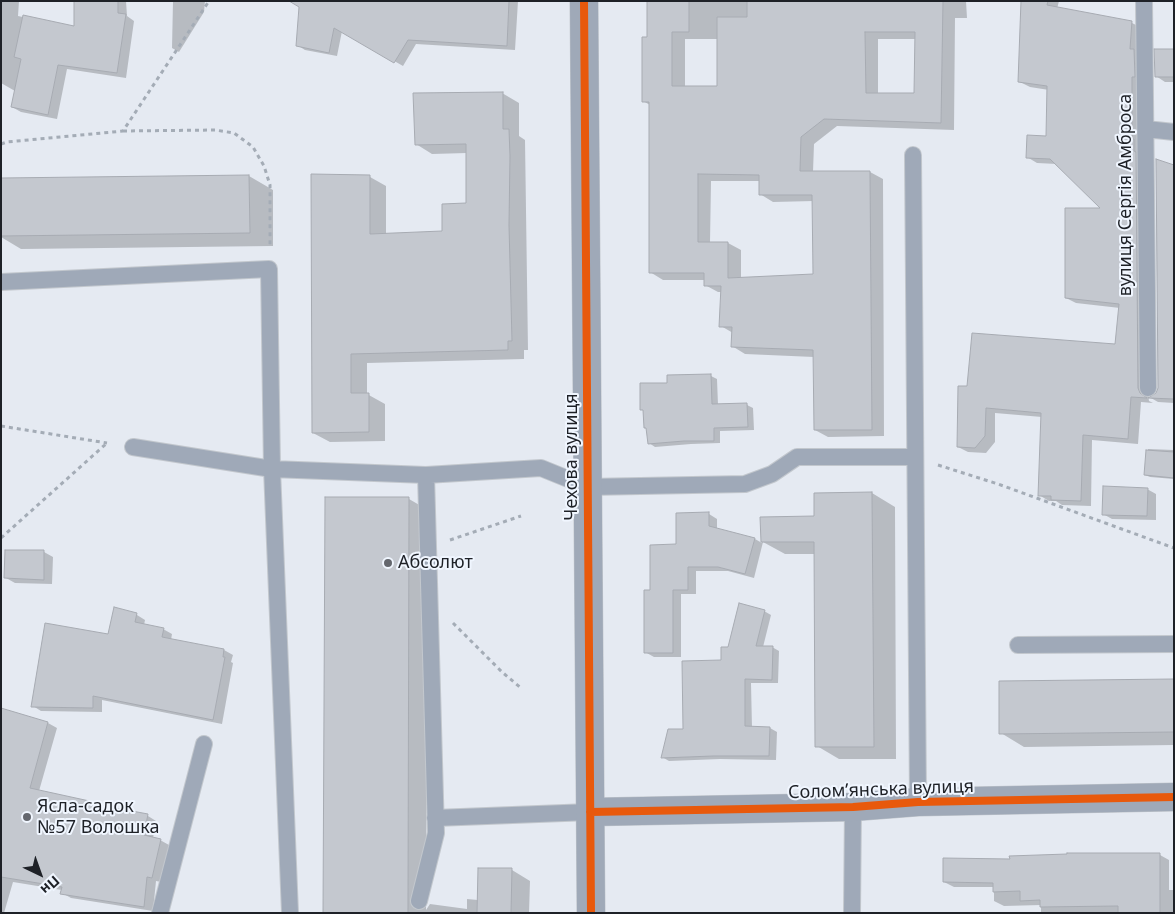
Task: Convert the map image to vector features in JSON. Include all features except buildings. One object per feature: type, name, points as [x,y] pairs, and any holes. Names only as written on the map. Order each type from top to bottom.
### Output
[{"type":"street","name":"Чехова вулиця","points":[[584,1],[591,913]]},
{"type":"street","name":"Соломʼянська вулиця","points":[[590,812],[853,807],[918,802],[1174,797]]},
{"type":"lane","name":"вулиця Сергія Амброса","points":[[1144,1],[1148,388]]},
{"type":"lane","points":[[1146,129],[1174,132]]},
{"type":"lane","points":[[913,155],[918,802]]},
{"type":"lane","points":[[1,282],[269,270],[272,469],[290,913]]},
{"type":"lane","points":[[133,447],[272,469],[426,474],[541,468],[588,487],[744,484],[772,474],[797,457],[914,457]]},
{"type":"lane","points":[[419,901],[436,833],[426,474]]},
{"type":"lane","points":[[1018,645],[1174,644]]},
{"type":"lane","points":[[160,913],[204,744]]},
{"type":"lane","points":[[852,913],[853,807]]},
{"type":"lane","points":[[435,818],[590,812]]},
{"type":"path","points":[[123,131],[209,1]]},
{"type":"path","points":[[1,144],[123,131],[215,130],[234,133],[253,147],[264,166],[270,185],[269,270]]},
{"type":"path","points":[[1,426],[133,447]]},
{"type":"path","points":[[1,538],[107,443]]},
{"type":"path","points":[[914,457],[998,484],[1174,548]]},
{"type":"path","points":[[428,547],[521,516]]},
{"type":"path","points":[[429,599],[502,672],[521,688]]},
{"type":"cycle path","points":[[584,1],[591,913]]},
{"type":"cycle path","points":[[590,812],[853,807],[918,802],[1174,797]]},
{"type":"place","name":"Абсолют","points":[[388,563]]},
{"type":"place","name":"Ясла-садок №57 Волошка","points":[[27,817]]}]
